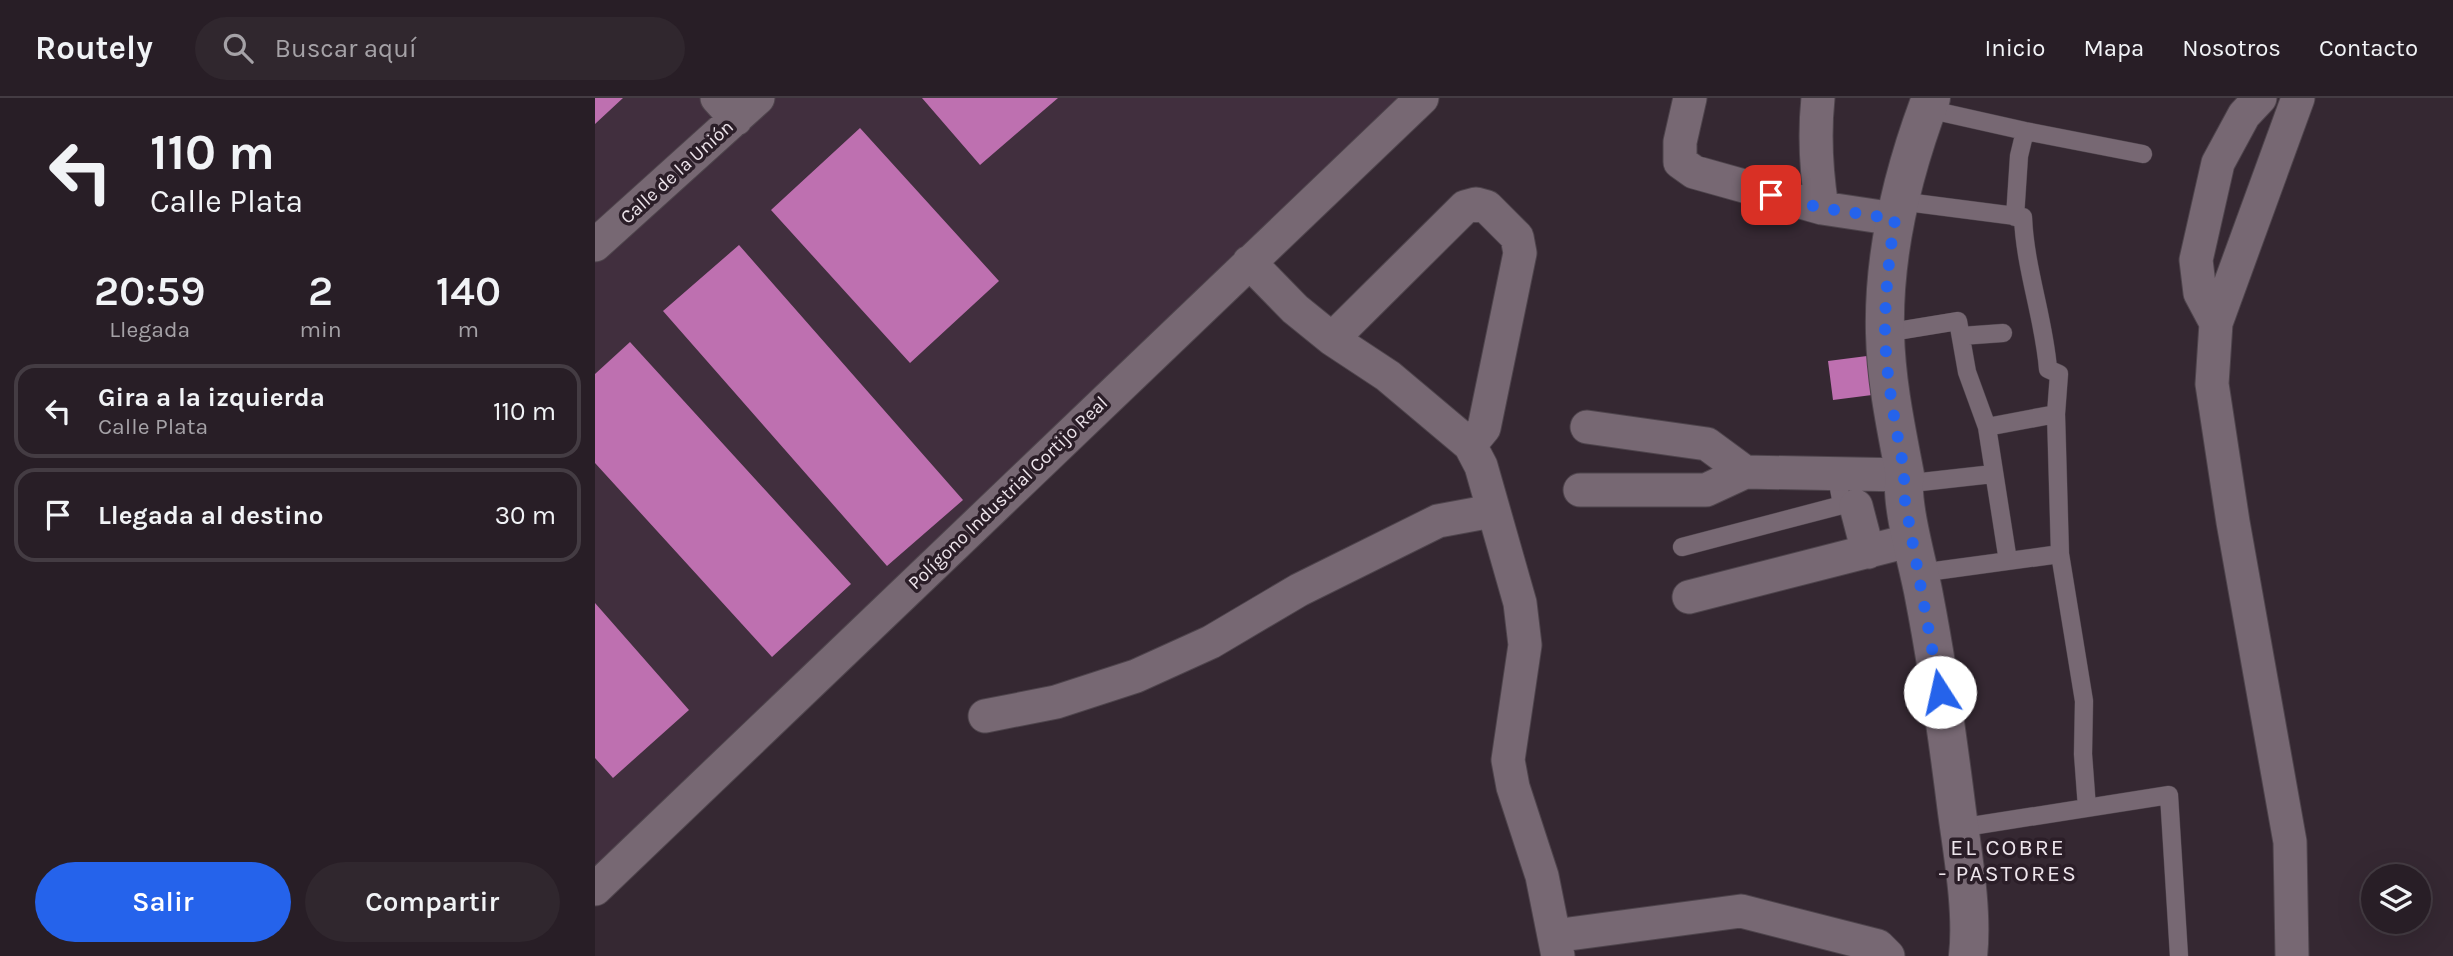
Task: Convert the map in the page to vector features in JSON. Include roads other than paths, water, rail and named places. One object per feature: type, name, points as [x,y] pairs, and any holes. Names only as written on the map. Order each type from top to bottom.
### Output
[{"type":"street","name":"Polígono Industrial Cortijo Real","points":[[595,889],[1422,98]]},
{"type":"street","points":[[1689,98],[1680,142],[1680,162],[1694,172],[1822,208],[1897,210]]},
{"type":"street","points":[[1818,98],[1814,136],[1822,208]]},
{"type":"street","points":[[2216,323],[2200,293],[2196,260],[2218,163],[2244,115],[2260,98]]},
{"type":"street","points":[[2292,956],[2290,842],[2211,384],[2216,323],[2298,98]]},
{"type":"street","points":[[1929,104],[1897,210],[1889,262],[1885,333],[1891,405],[1944,715],[1966,880],[1968,956]]},
{"type":"street","name":"Calle de la Unión","points":[[595,245],[737,105]]},
{"type":"street","points":[[1332,339],[1465,208],[1476,204],[1487,206],[1517,237],[1520,253],[1484,428],[1470,445]]},
{"type":"street","points":[[1249,262],[1295,309],[1332,339],[1388,376],[1470,445],[1481,466],[1520,603],[1525,645],[1508,760],[1513,787],[1542,876],[1556,946],[1741,911],[1878,946],[1888,956]]},
{"type":"street","points":[[1587,427],[1707,444],[1745,471]]},
{"type":"street","points":[[1580,490],[1706,490],[1745,471],[1836,472],[1904,480]]},
{"type":"street","points":[[1856,506],[1868,552]]},
{"type":"street","points":[[985,716],[1056,702],[1136,676],[1211,642],[1299,590],[1439,521],[1492,512]]},
{"type":"street","points":[[1689,597],[1868,552],[1916,556]]},
{"type":"lane","points":[[1929,104],[2025,131],[2143,154]]},
{"type":"lane","points":[[2015,216],[2019,156],[2025,131]]},
{"type":"lane","points":[[1897,210],[2023,218],[2024,247],[2046,342],[2048,369],[2059,374],[2056,414],[2060,554],[2084,701],[2083,754],[2087,808]]},
{"type":"lane","points":[[1885,333],[1958,321],[1967,372],[1987,427],[2008,561]]},
{"type":"lane","points":[[1961,336],[2003,333]]},
{"type":"lane","points":[[1987,427],[2056,414]]},
{"type":"lane","points":[[1682,547],[1842,505],[1836,472]]},
{"type":"lane","points":[[1904,480],[1993,474]]},
{"type":"lane","points":[[1916,556],[2008,561],[2060,554]]},
{"type":"lane","points":[[1959,828],[2169,796],[2179,956]]},
{"type":"district","name":"EL COBRE - PASTORES","points":[[2008,860]]}]
